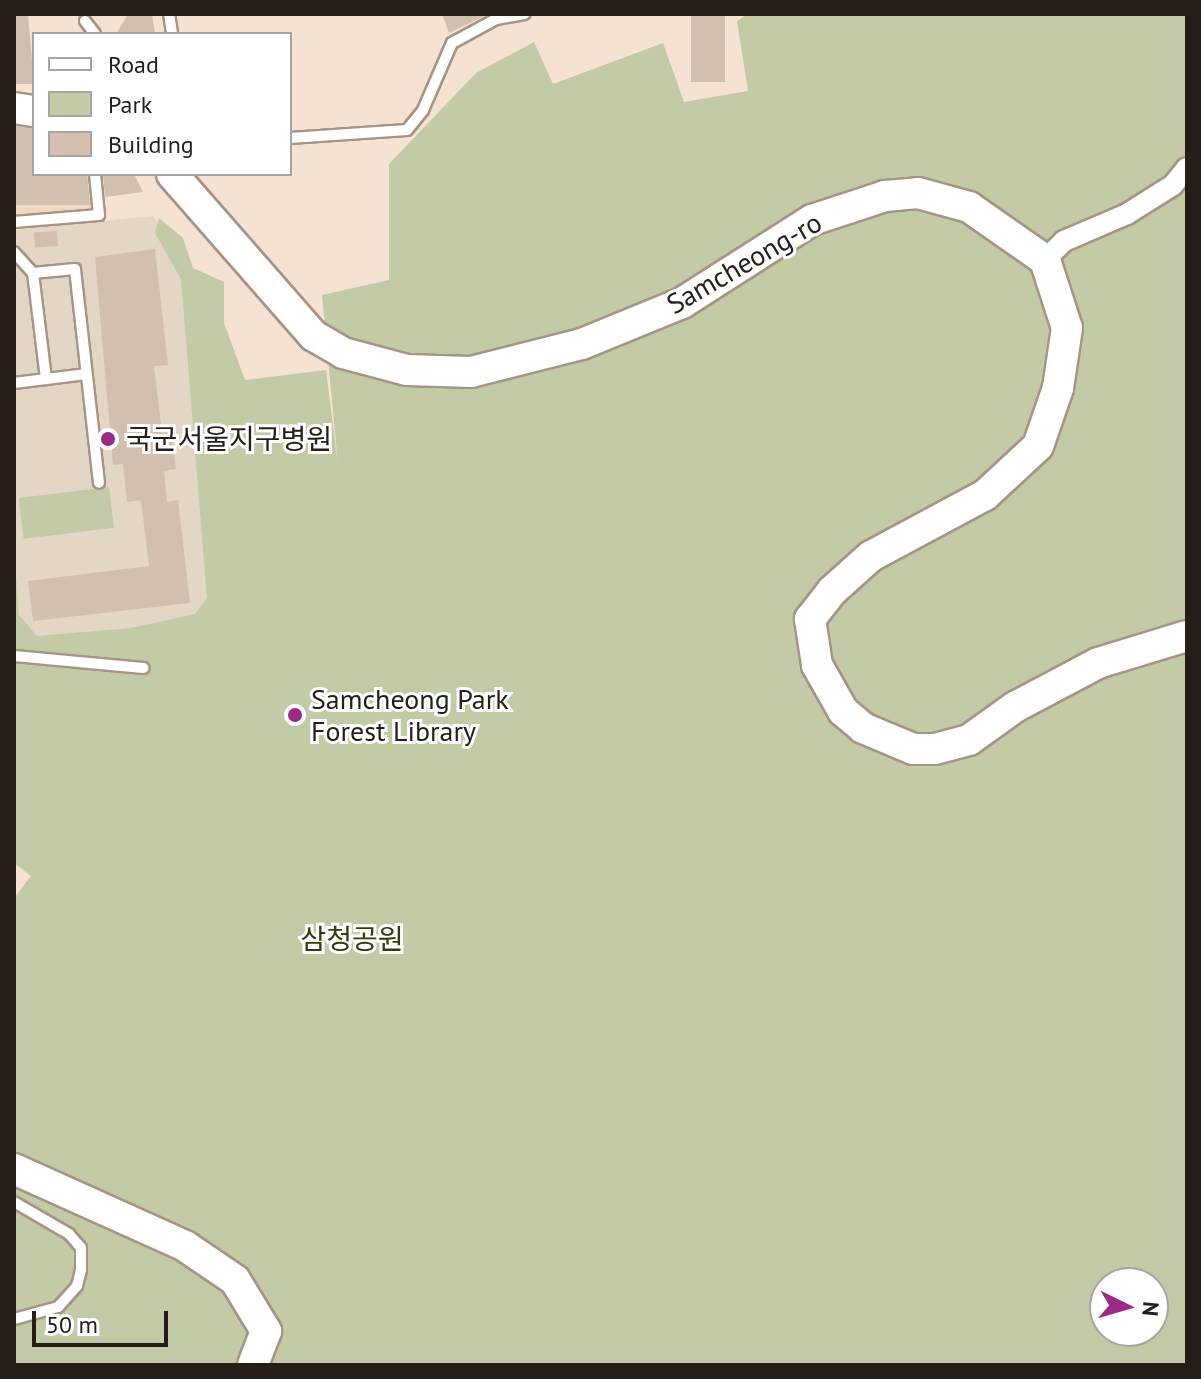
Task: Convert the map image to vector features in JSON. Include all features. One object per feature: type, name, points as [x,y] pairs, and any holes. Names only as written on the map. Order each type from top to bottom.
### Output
[{"type":"street","points":[[1187,168],[1173,185],[1064,241],[1045,260],[1067,328],[1058,388],[1038,446],[985,495],[871,556],[832,591],[810,619],[817,665],[843,711],[863,728],[913,749],[935,749],[969,740],[1015,707],[1098,663],[1187,636]]},
{"type":"street","name":"Samcheong-ro","points":[[174,176],[314,336],[343,353],[407,370],[471,372],[582,344],[682,303],[812,220],[885,196],[918,193],[969,207],[1045,260]]},
{"type":"street","points":[[14,1169],[185,1246],[235,1280],[266,1331],[253,1365]]},
{"type":"lane","points":[[292,138],[407,130],[423,110],[452,43],[496,19],[525,14]]},
{"type":"lane","points":[[85,21],[93,32]]},
{"type":"lane","points":[[14,222],[99,215],[95,176]]},
{"type":"lane","points":[[14,252],[33,273],[46,379]]},
{"type":"lane","points":[[33,273],[75,269],[99,483]]},
{"type":"lane","points":[[14,383],[86,374]]},
{"type":"lane","points":[[14,656],[143,668]]},
{"type":"lane","points":[[14,1202],[69,1234],[81,1248],[77,1286],[58,1307],[14,1319]]},
{"type":"shaded area","points":[[14,115],[32,116],[32,176],[89,176],[91,211],[14,221]]},
{"type":"shaded area","name":"국군서울지구병원","points":[[153,216],[188,264],[216,615],[16,652],[14,230]]},
{"type":"green space","name":"삼청공원","points":[[748,14],[1187,14],[1187,1365],[14,1365],[14,898],[31,876],[14,863],[14,550],[19,615],[37,636],[131,628],[195,614],[207,598],[181,279],[155,233],[159,218],[183,238],[193,268],[224,282],[224,323],[245,380],[326,370],[338,465],[322,295],[389,280],[389,164],[476,73],[534,42],[553,84],[663,43],[684,102],[748,91],[737,21]]},
{"type":"green space","points":[[109,487],[114,528],[24,539],[19,498]]},
{"type":"building","points":[[14,14],[28,14],[32,84],[14,84]]},
{"type":"building","points":[[128,14],[152,14],[155,32],[117,32]]},
{"type":"building","points":[[442,14],[488,14],[449,33]]},
{"type":"building","points":[[691,14],[725,14],[725,82],[691,82]]},
{"type":"building","points":[[14,126],[32,129],[32,176],[87,176],[90,205],[14,205]]},
{"type":"building","points":[[103,176],[135,176],[143,192],[105,197]]},
{"type":"building","points":[[57,231],[58,246],[35,248],[34,233]]},
{"type":"building","points":[[155,249],[168,365],[154,366],[162,433],[171,432],[176,469],[164,471],[167,502],[178,500],[190,603],[33,621],[28,581],[149,566],[141,500],[127,502],[123,464],[113,465],[95,257]]},
{"type":"place","name":"국군서울지구병원","points":[[108,439]]},
{"type":"place","name":"Samcheong Park Forest Library","points":[[295,715]]}]
